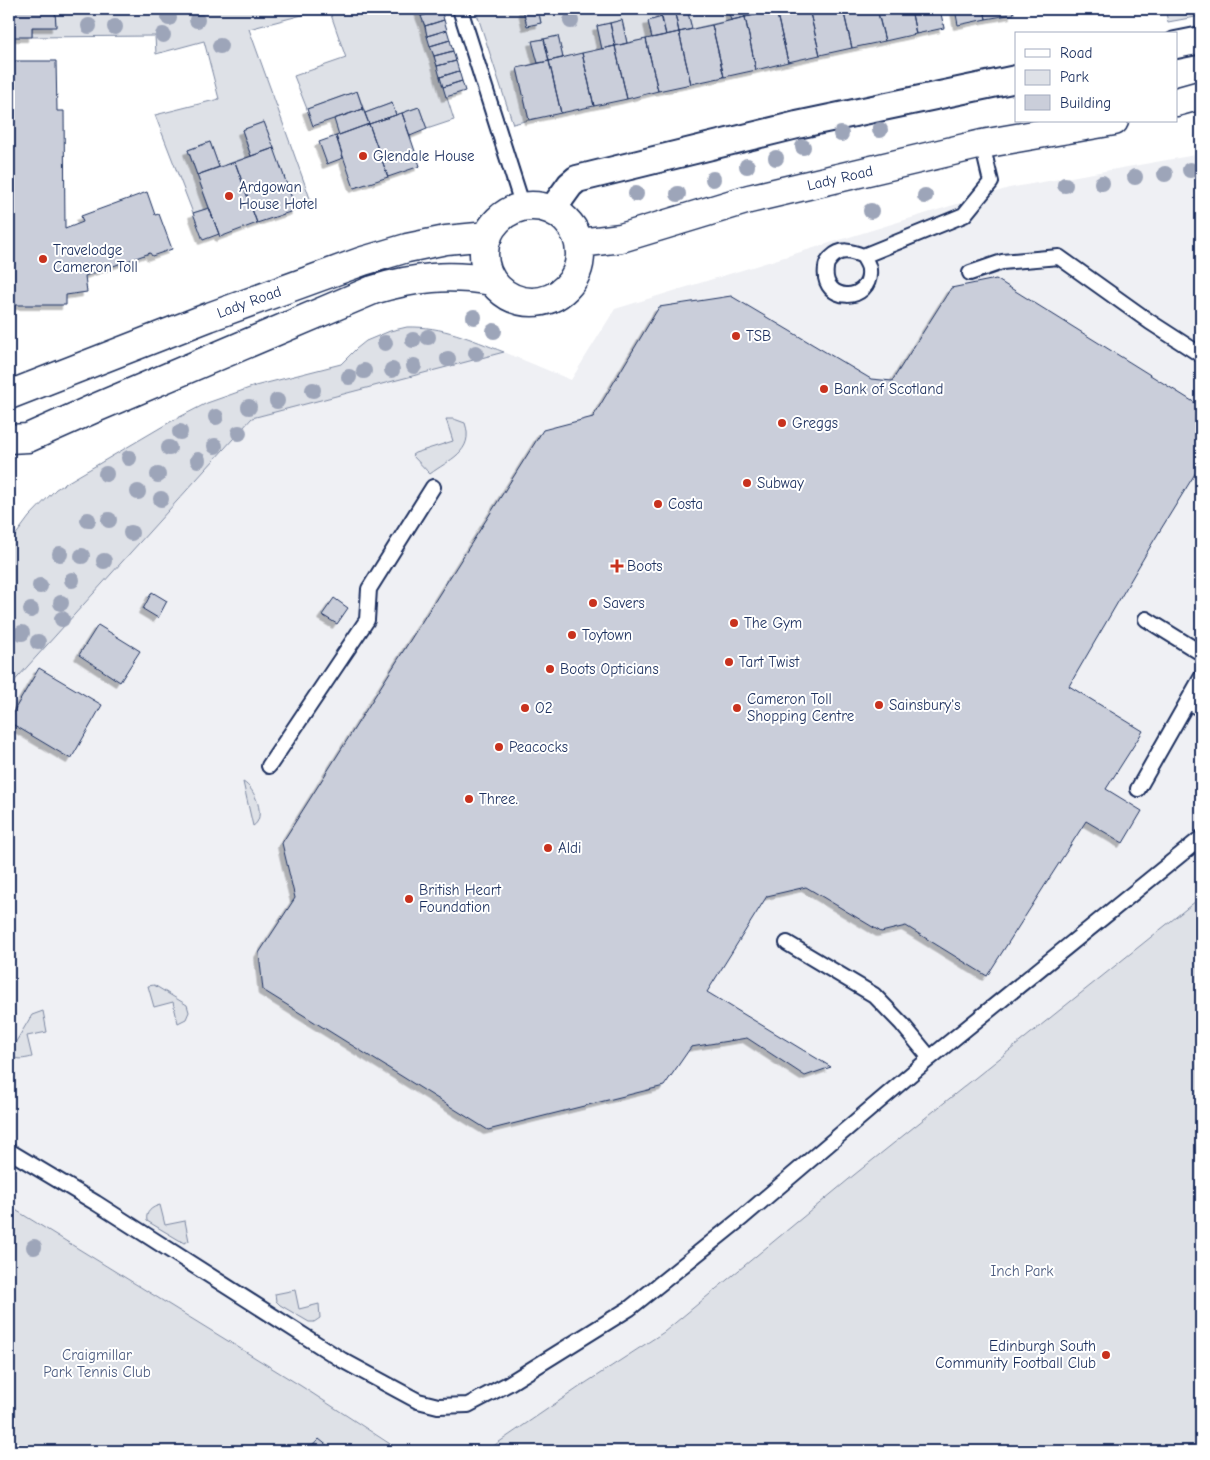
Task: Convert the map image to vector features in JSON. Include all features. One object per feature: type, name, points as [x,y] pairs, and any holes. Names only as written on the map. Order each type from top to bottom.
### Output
[{"type":"street","points":[[1178,45],[1201,40]]},
{"type":"street","points":[[552,210],[570,185],[577,179],[796,125],[1015,79]]},
{"type":"street","points":[[1178,101],[1201,95]]},
{"type":"street","points":[[1178,114],[1201,111]]},
{"type":"street","name":"Lady Road","points":[[580,243],[621,238],[749,199],[982,144],[1108,122]]},
{"type":"street","points":[[537,206],[552,210],[566,220],[577,234],[580,243],[580,259],[576,275],[563,292],[544,302],[521,301],[505,294],[492,281],[485,264],[485,245],[492,228],[505,214],[522,207],[537,206]]},
{"type":"street","name":"Lady Road","points":[[12,395],[209,317],[363,261],[407,248],[446,240],[488,236]]},
{"type":"street","points":[[15,444],[373,290],[404,281],[432,277],[464,276],[492,281]]},
{"type":"lane","points":[[460,9],[522,207]]},
{"type":"lane","points":[[862,256],[964,215],[990,182],[982,144]]},
{"type":"lane","points":[[970,273],[1002,262],[1060,257],[1150,322],[1201,355]]},
{"type":"lane","points":[[269,766],[367,620],[369,589],[433,487]]},
{"type":"lane","points":[[1146,620],[1201,653]]},
{"type":"lane","points":[[1138,789],[1201,678]]},
{"type":"lane","points":[[1188,701],[1201,709]]},
{"type":"lane","points":[[9,1151],[96,1203],[342,1360],[418,1401],[438,1406],[468,1405],[508,1384],[630,1308],[743,1217],[930,1058],[1201,838]]},
{"type":"lane","points":[[787,943],[874,994],[930,1058]]},
{"type":"shaded area","points":[[1201,154],[1201,906],[664,1331],[485,1451],[404,1451],[9,1206],[9,687],[252,418],[504,352],[571,380],[615,309],[1009,188]]},
{"type":"green space","points":[[33,9],[325,9],[249,29],[312,204],[296,210],[264,122],[242,130],[251,156],[219,167],[210,142],[188,150],[209,208],[193,213],[155,115],[219,99],[204,41],[156,54],[155,36],[32,37],[32,27],[56,26],[55,10]]},
{"type":"green space","points":[[329,9],[419,9],[454,120],[427,129],[419,107],[396,115],[392,103],[365,113],[357,91],[307,109],[294,76],[346,58]]},
{"type":"green space","points":[[486,9],[523,9],[527,25],[541,23],[538,9],[674,9],[661,12],[662,17],[648,21],[652,38],[627,43],[622,20],[597,26],[602,49],[563,58],[558,36],[533,41],[538,63],[517,68],[529,120],[513,124],[476,11]]},
{"type":"green space","points":[[687,9],[728,9],[731,20],[692,29]]},
{"type":"green space","points":[[1165,9],[1201,9],[1201,16],[1168,22]]},
{"type":"green space","points":[[407,327],[445,331],[504,352],[252,418],[9,687],[9,544],[29,517],[56,489],[170,422],[207,403],[255,386],[341,364],[366,341],[390,331]]},
{"type":"green space","points":[[446,419],[454,419],[465,423],[466,441],[458,454],[430,474],[412,455],[453,441]]},
{"type":"green space","points":[[243,782],[252,790],[258,803],[259,817],[253,826]]},
{"type":"green space","name":"Inch Park","points":[[1201,897],[1201,1451],[486,1451],[664,1332],[854,1175]]},
{"type":"green space","points":[[154,985],[187,1005],[189,1012],[186,1019],[178,1023],[173,1002],[154,1007],[148,986]]},
{"type":"green space","points":[[43,1011],[47,1032],[27,1036],[32,1057],[15,1058],[11,1054],[11,1050],[32,1015]]},
{"type":"green space","points":[[160,1205],[165,1225],[185,1221],[189,1241],[184,1243],[147,1221],[147,1215],[150,1210]]},
{"type":"green space","name":"Craigmillar Park Tennis Club","points":[[9,1206],[301,1386],[401,1451],[18,1451],[9,1442]]},
{"type":"green space","points":[[295,1290],[299,1309],[319,1304],[320,1318],[314,1322],[309,1322],[276,1301],[275,1294]]},
{"type":"building","points":[[9,9],[55,10],[56,27],[32,27],[32,37],[9,37]]},
{"type":"building","points":[[419,9],[440,9],[441,10],[421,16]]},
{"type":"building","points":[[523,9],[538,9],[541,23],[527,26]]},
{"type":"building","points":[[674,9],[687,9],[692,29],[679,32]]},
{"type":"building","points":[[674,9],[679,32],[666,35],[660,12]]},
{"type":"building","points":[[728,9],[743,9],[745,17],[731,20]]},
{"type":"building","points":[[743,9],[755,9],[756,15],[745,17]]},
{"type":"building","points":[[809,9],[820,55],[788,62],[776,10]]},
{"type":"building","points":[[809,9],[843,9],[852,48],[820,55]]},
{"type":"building","points":[[843,9],[877,9],[885,41],[852,48]]},
{"type":"building","points":[[877,9],[911,9],[916,34],[885,41]]},
{"type":"building","points":[[911,9],[940,9],[944,28],[916,34]]},
{"type":"building","points":[[955,9],[984,9],[986,19],[958,25]]},
{"type":"building","points":[[984,9],[1013,9],[1014,14],[986,19]]},
{"type":"building","points":[[441,10],[444,20],[425,26],[421,16]]},
{"type":"building","points":[[776,10],[788,62],[756,70],[745,17]]},
{"type":"building","points":[[662,17],[666,35],[652,38],[648,21]]},
{"type":"building","points":[[745,17],[756,70],[724,77],[712,25]]},
{"type":"building","points":[[444,20],[447,30],[427,36],[425,26]]},
{"type":"building","points":[[622,20],[627,43],[615,46],[610,23]]},
{"type":"building","points":[[610,23],[615,46],[602,49],[597,26]]},
{"type":"building","points":[[712,25],[724,77],[691,84],[679,32]]},
{"type":"building","points":[[447,30],[450,40],[430,46],[427,36]]},
{"type":"building","points":[[679,32],[691,84],[658,91],[646,39]]},
{"type":"building","points":[[558,36],[563,58],[549,61],[544,39]]},
{"type":"building","points":[[544,39],[549,61],[538,63],[532,41]]},
{"type":"building","points":[[646,39],[658,91],[627,99],[615,46]]},
{"type":"building","points":[[450,40],[453,51],[434,56],[430,46]]},
{"type":"building","points":[[615,46],[627,99],[594,106],[582,53]]},
{"type":"building","points":[[453,51],[456,61],[437,66],[434,56]]},
{"type":"building","points":[[582,53],[594,106],[561,113],[549,61]]},
{"type":"building","points":[[9,61],[56,61],[57,111],[64,111],[65,229],[83,222],[81,216],[147,192],[155,215],[159,214],[172,249],[152,256],[150,253],[85,276],[87,292],[66,295],[66,305],[9,305]]},
{"type":"building","points":[[456,61],[459,71],[440,77],[437,66]]},
{"type":"building","points":[[549,61],[561,113],[529,120],[517,68]]},
{"type":"building","points":[[459,71],[462,81],[443,87],[440,77]]},
{"type":"building","points":[[462,81],[465,91],[446,97],[443,87]]},
{"type":"building","points":[[357,91],[363,109],[313,126],[307,109]]},
{"type":"building","points":[[392,103],[396,115],[369,124],[365,113]]},
{"type":"building","points":[[419,107],[427,129],[410,136],[402,113]]},
{"type":"building","points":[[363,109],[369,124],[339,135],[334,119]]},
{"type":"building","points":[[402,113],[420,166],[388,177],[369,124]]},
{"type":"building","points":[[264,122],[274,148],[251,156],[242,130]]},
{"type":"building","points":[[369,124],[388,177],[354,188],[336,136]]},
{"type":"building","points":[[336,136],[343,158],[327,164],[319,142]]},
{"type":"building","points":[[210,142],[219,167],[197,175],[188,150]]},
{"type":"building","points":[[274,148],[296,210],[257,223],[235,162]]},
{"type":"building","points":[[235,162],[257,223],[220,237],[197,175]]},
{"type":"building","points":[[209,208],[219,234],[203,240],[193,213]]},
{"type":"building","name":"Cameron Toll Shopping Centre","points":[[996,279],[1200,406],[1201,464],[1069,686],[1143,731],[1106,789],[1142,811],[1123,843],[1086,821],[987,976],[906,926],[881,932],[806,887],[767,896],[707,992],[831,1067],[805,1076],[747,1038],[691,1047],[664,1086],[488,1130],[263,990],[259,953],[295,898],[282,843],[543,430],[593,417],[659,307],[731,296],[871,379],[892,381],[951,288]]},
{"type":"building","points":[[152,592],[167,601],[158,618],[143,609]]},
{"type":"building","points":[[334,598],[348,608],[337,624],[322,615]]},
{"type":"building","points":[[98,625],[140,651],[120,682],[79,655]]},
{"type":"building","points":[[39,668],[102,705],[71,759],[9,722]]},
{"type":"building","points":[[319,1439],[334,1451],[308,1451]]},
{"type":"place","name":"Glendale House","points":[[363,156]]},
{"type":"place","name":"Ardgowan House Hotel","points":[[229,196]]},
{"type":"place","name":"Travelodge Cameron Toll","points":[[43,259]]},
{"type":"place","name":"TSB","points":[[736,336]]},
{"type":"place","name":"Bank of Scotland","points":[[824,389]]},
{"type":"place","name":"Greggs","points":[[782,423]]},
{"type":"place","name":"Subway","points":[[747,483]]},
{"type":"place","name":"Costa","points":[[658,504]]},
{"type":"place","name":"Boots","points":[[617,566]]},
{"type":"place","name":"Savers","points":[[593,603]]},
{"type":"place","name":"The Gym","points":[[734,623]]},
{"type":"place","name":"Toytown","points":[[572,635]]},
{"type":"place","name":"Tart Twist","points":[[729,662]]},
{"type":"place","name":"Boots Opticians","points":[[550,669]]},
{"type":"place","name":"Sainsbury's","points":[[879,705]]},
{"type":"place","name":"O2","points":[[525,708]]},
{"type":"place","name":"Cameron Toll Shopping Centre","points":[[737,708]]},
{"type":"place","name":"Peacocks","points":[[499,747]]},
{"type":"place","name":"Three.","points":[[469,799]]},
{"type":"place","name":"Aldi","points":[[548,848]]},
{"type":"place","name":"British Heart Foundation","points":[[409,899]]},
{"type":"place","name":"Edinburgh South Community Football Club","points":[[1106,1355]]}]
